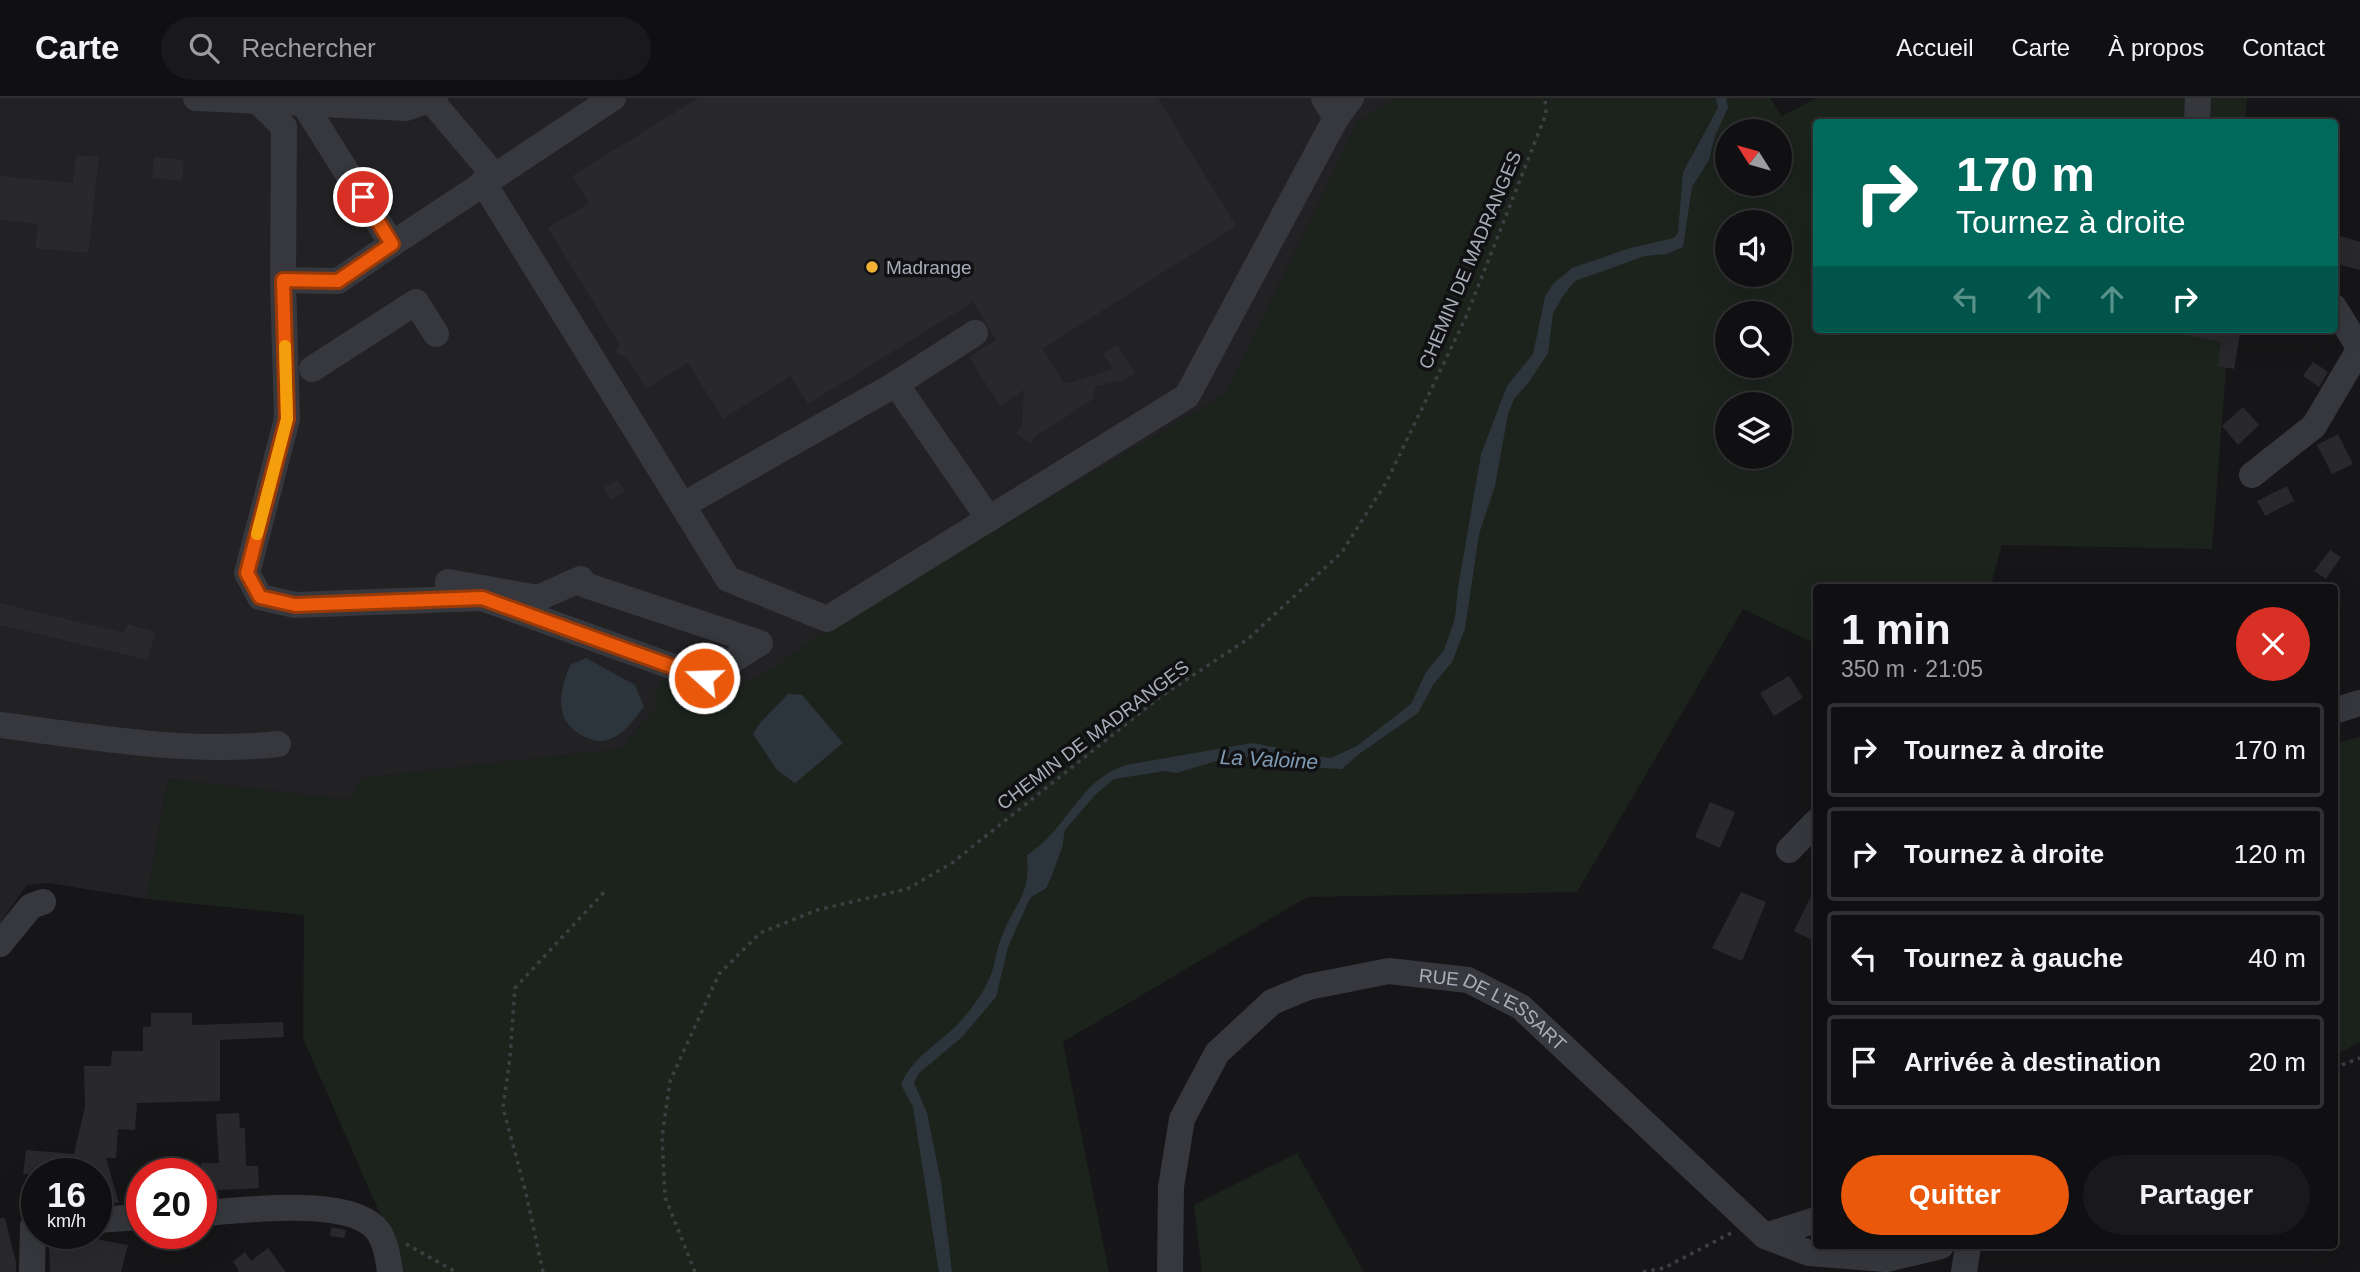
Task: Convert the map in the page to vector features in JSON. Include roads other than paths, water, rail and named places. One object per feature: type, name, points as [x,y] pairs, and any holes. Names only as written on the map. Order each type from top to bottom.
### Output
[{"type":"street","points":[[196,98],[406,108],[431,99],[489,179],[728,579],[827,619],[1187,396],[1337,105]]},
{"type":"street","points":[[283,280],[338,281],[613,98]]},
{"type":"street","points":[[2197,119],[2198,98]]},
{"type":"street","points":[[259,102],[284,127],[283,280],[287,419],[247,573],[260,597],[295,605],[482,598],[704,678],[760,643],[585,585],[582,579],[538,598],[448,582]]},
{"type":"street","points":[[304,104],[392,244]]},
{"type":"street","points":[[312,369],[416,302],[436,334]]},
{"type":"street","points":[[2252,475],[2314,426],[2360,349],[2338,313]]},
{"type":"street","points":[[683,505],[896,384],[975,333]]},
{"type":"street","points":[[896,384],[989,519]]},
{"type":"street","points":[[2338,710],[2360,703]]},
{"type":"street","points":[[0,725],[169,746],[249,747],[278,744]]},
{"type":"street","points":[[1789,850],[1813,825]]},
{"type":"street","points":[[0,943],[31,906],[43,902]]},
{"type":"street","name":"RUE DE L'ESSART","points":[[1170,1272],[1171,1187],[1182,1119],[1217,1053],[1272,1002],[1308,987],[1389,971],[1468,980],[1521,1007],[1758,1229],[1809,1253],[1886,1259],[1928,1249]]},
{"type":"street","points":[[217,1212],[325,1208],[360,1217],[377,1230],[387,1250],[390,1272]]},
{"type":"street","points":[[1758,1229],[1813,1220]]},
{"type":"street","points":[[32,1249],[32,1272]]},
{"type":"street","points":[[1964,1272],[1968,1249]]},
{"type":"water","name":"La Valoine","points":[[1716,98],[1726,98],[1728,108],[1723,119],[1715,119],[1715,136],[1709,160],[1692,187],[1683,247],[1667,254],[1645,256],[1575,281],[1553,313],[1548,353],[1514,399],[1508,414],[1495,486],[1479,534],[1465,629],[1452,662],[1433,685],[1418,713],[1342,769],[1285,766],[1261,757],[1245,757],[1227,758],[1176,773],[1165,771],[1114,779],[1095,795],[1065,830],[1062,848],[1050,880],[1046,888],[1030,898],[1008,947],[996,997],[962,1037],[918,1074],[914,1083],[927,1113],[941,1182],[952,1272],[939,1272],[913,1107],[901,1085],[919,1058],[965,1017],[986,985],[1000,940],[1027,880],[1027,855],[1053,833],[1096,782],[1109,772],[1126,765],[1252,743],[1293,754],[1331,758],[1357,746],[1411,704],[1426,672],[1444,650],[1455,618],[1481,454],[1507,386],[1533,354],[1545,297],[1553,284],[1572,268],[1630,248],[1674,238],[1678,233],[1683,172],[1718,108]]},
{"type":"water","points":[[586,658],[635,685],[644,707],[622,732],[605,741],[592,740],[575,731],[563,715],[561,696],[570,665]]},
{"type":"water","points":[[788,694],[802,695],[843,743],[795,783],[777,770],[753,734]]},
{"type":"place","name":"Madrange","points":[[872,267]]}]
